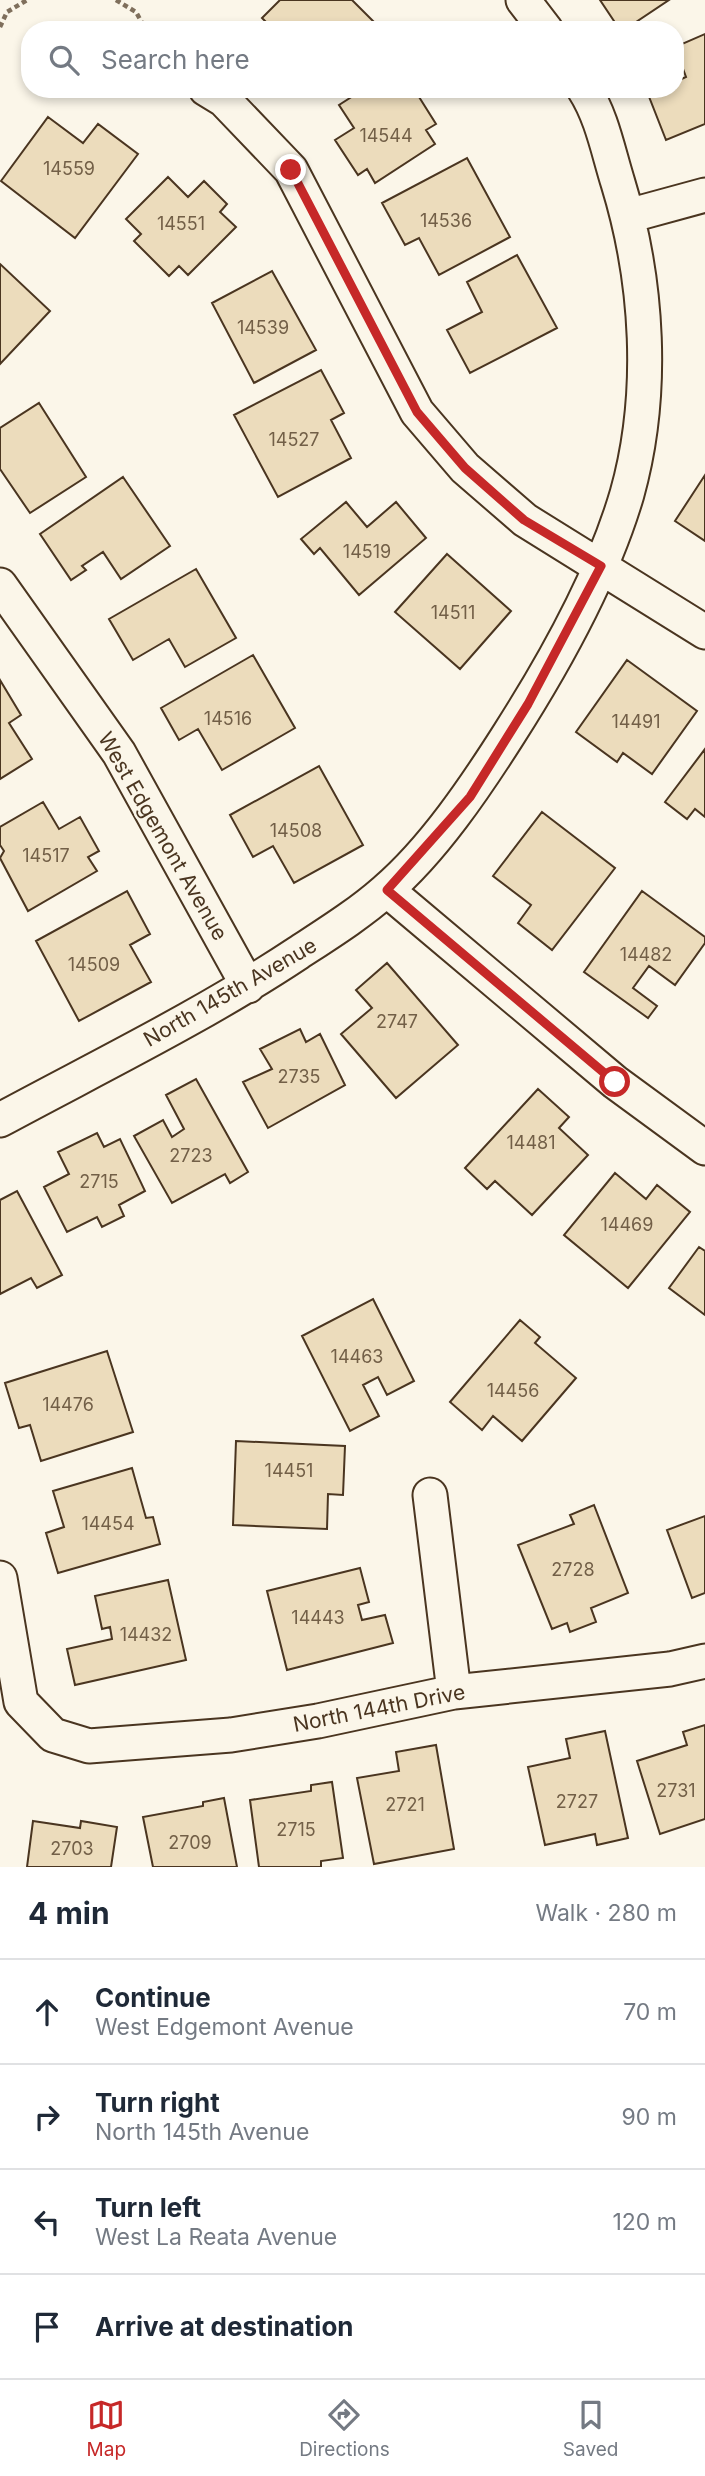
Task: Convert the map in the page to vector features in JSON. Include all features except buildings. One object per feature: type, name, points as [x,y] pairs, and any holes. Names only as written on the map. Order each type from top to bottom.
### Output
[{"type":"street","points":[[523,0],[539,21]]},
{"type":"street","points":[[221,98],[291,170],[417,412],[465,468],[524,520],[705,632]]},
{"type":"street","name":"North 145th Avenue","points":[[0,1120],[248,986],[387,890],[470,797],[528,704],[601,566],[627,492],[638,433],[645,361],[643,303],[628,216],[595,107],[590,98]]},
{"type":"street","points":[[628,216],[705,195]]},
{"type":"street","name":"West Edgemont Avenue","points":[[0,585],[120,753],[248,986]]},
{"type":"street","points":[[387,890],[615,1082],[705,1148]]},
{"type":"street","points":[[430,1495],[454,1692]]},
{"type":"street","name":"North 144th Drive","points":[[0,1578],[21,1702],[53,1735],[89,1746],[231,1735],[318,1721],[454,1692],[670,1669],[705,1661]]},
{"type":"path","points":[[0,27],[7,12],[27,0]]},
{"type":"path","points":[[116,0],[136,12],[141,21]]},
{"type":"route","points":[[291,170],[417,412],[465,468],[524,520],[601,566],[528,704],[470,797],[387,890],[615,1082]]}]
